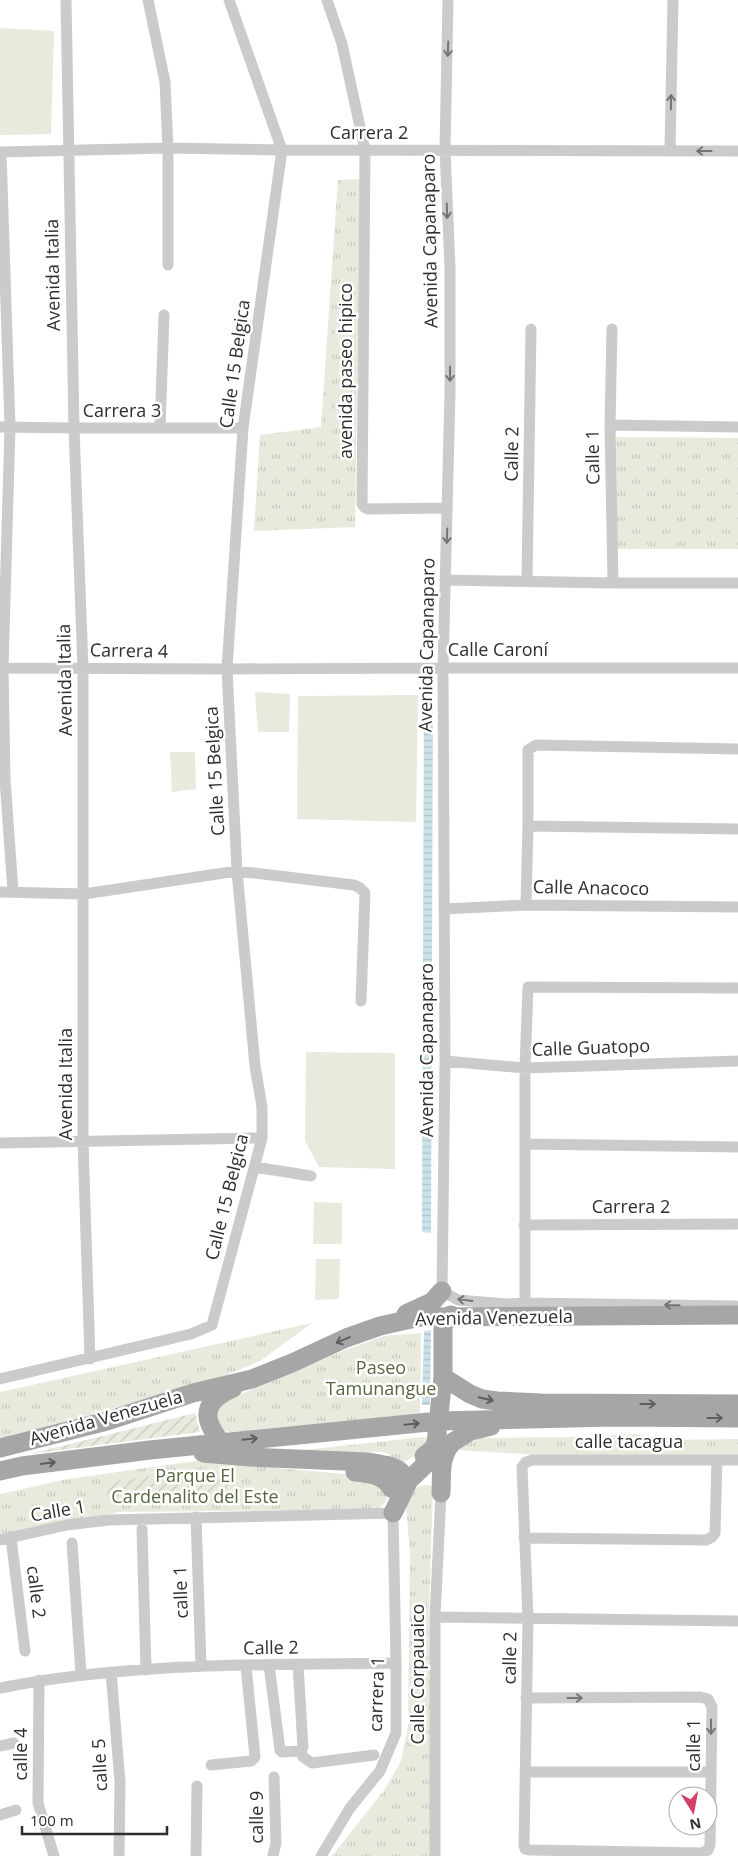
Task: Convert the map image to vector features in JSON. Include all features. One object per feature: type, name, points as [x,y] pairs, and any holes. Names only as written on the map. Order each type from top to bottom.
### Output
[{"type":"main road","points":[[380,1326],[432,1302],[442,1291]]},
{"type":"main road","name":"Avenida Venezuela","points":[[0,1448],[107,1420],[193,1393],[252,1380],[346,1338],[380,1326],[420,1317],[451,1315],[492,1317],[738,1314]]},
{"type":"main road","points":[[396,1480],[433,1449],[436,1443],[443,1377],[444,1324],[451,1315]]},
{"type":"main road","points":[[443,1377],[470,1394],[497,1401],[738,1404]]},
{"type":"main road","points":[[252,1380],[221,1393],[208,1408],[210,1430],[234,1451],[368,1462],[383,1464],[396,1469],[396,1480],[390,1504],[393,1513]]},
{"type":"main road","points":[[234,1451],[439,1421],[614,1417],[738,1418]]},
{"type":"main road","points":[[393,1513],[409,1480],[443,1448],[471,1431],[489,1426],[565,1423],[614,1417]]},
{"type":"main road","points":[[441,1493],[442,1462],[446,1450],[454,1441]]},
{"type":"main road","name":"Avenida Venezuela","points":[[0,1471],[22,1466],[150,1450],[234,1451]]},
{"type":"street","name":"Avenida Italia","points":[[66,0],[74,428],[83,668],[83,1142],[90,1359]]},
{"type":"street","points":[[148,0],[165,82],[168,148],[168,265]]},
{"type":"street","name":"Calle 15 Belgica","points":[[0,1379],[191,1334],[212,1325],[262,1138],[262,1107],[255,1066],[237,871],[227,670],[244,428],[282,150],[229,0]]},
{"type":"street","points":[[327,0],[342,44],[365,150]]},
{"type":"street","name":"Avenida Capanaparo","points":[[442,1291],[445,1061],[443,668],[450,393],[450,268],[445,150],[448,0]]},
{"type":"street","points":[[670,151],[673,0]]},
{"type":"street","name":"Carrera 2","points":[[0,152],[69,152],[168,148],[282,150],[738,150]]},
{"type":"street","name":"avenida paseo hipico","points":[[365,150],[362,504],[368,509],[448,508]]},
{"type":"street","points":[[0,152],[5,427],[1,668],[5,779],[13,892]]},
{"type":"street","points":[[160,428],[164,315]]},
{"type":"street","name":"Calle 2","points":[[527,580],[531,329]]},
{"type":"street","name":"Calle 1","points":[[612,329],[610,425],[613,584]]},
{"type":"street","points":[[610,425],[738,427]]},
{"type":"street","name":"Carrera 3","points":[[5,427],[244,428]]},
{"type":"street","points":[[445,580],[527,580],[613,584],[738,583]]},
{"type":"street","name":"Carrera 4","points":[[1,668],[227,670]]},
{"type":"street","name":"Calle Caroní","points":[[227,670],[738,668]]},
{"type":"street","points":[[526,905],[528,750],[532,747],[738,749]]},
{"type":"street","points":[[528,826],[738,829]]},
{"type":"street","points":[[0,892],[84,894],[237,871],[354,885],[365,893],[361,1001]]},
{"type":"street","name":"Calle Anacoco","points":[[444,909],[526,905],[738,907]]},
{"type":"street","points":[[525,1303],[525,1068],[528,987],[738,988]]},
{"type":"street","name":"Calle Guatopo","points":[[445,1061],[525,1068],[738,1061]]},
{"type":"street","points":[[0,1143],[262,1138]]},
{"type":"street","points":[[525,1144],[738,1147]]},
{"type":"street","points":[[255,1167],[311,1176]]},
{"type":"street","name":"Carrera 2","points":[[524,1225],[738,1224]]},
{"type":"street","points":[[442,1291],[458,1300],[506,1304],[738,1306]]},
{"type":"street","name":"calle tacagua","points":[[522,1467],[526,1462],[533,1460],[738,1460]]},
{"type":"street","points":[[524,1538],[706,1540],[712,1538],[714,1534],[717,1460]]},
{"type":"street","name":"calle 2","points":[[522,1467],[528,1618],[525,1849]]},
{"type":"street","name":"Calle Corpauaico","points":[[435,1856],[435,1618],[441,1493]]},
{"type":"street","name":"Calle 1","points":[[6,1539],[67,1525],[109,1520],[393,1513]]},
{"type":"street","name":"carrera 1","points":[[321,1856],[350,1808],[380,1771],[396,1733],[393,1513]]},
{"type":"street","name":"calle 1","points":[[196,1517],[200,1666]]},
{"type":"street","points":[[142,1529],[146,1670]]},
{"type":"street","name":"calle 2","points":[[6,1539],[26,1651]]},
{"type":"street","name":"Calle 1","points":[[72,1543],[81,1674]]},
{"type":"street","points":[[435,1618],[738,1621]]},
{"type":"street","name":"Calle 2","points":[[0,1688],[81,1674],[200,1666],[396,1663]]},
{"type":"street","points":[[269,1665],[280,1750],[285,1753],[301,1751]]},
{"type":"street","points":[[298,1665],[303,1742],[301,1751],[303,1757],[312,1763],[374,1755]]},
{"type":"street","points":[[211,1765],[251,1761],[254,1757],[246,1666]]},
{"type":"street","name":"calle 5","points":[[111,1672],[120,1782],[119,1856]]},
{"type":"street","name":"calle 4","points":[[39,1680],[38,1803],[54,1856]]},
{"type":"street","name":"calle 1","points":[[525,1849],[702,1853],[708,1850],[710,1844],[712,1707],[708,1699],[700,1697],[526,1698]]},
{"type":"street","points":[[0,1746],[14,1743]]},
{"type":"street","points":[[525,1772],[711,1772]]},
{"type":"street","name":"calle 9","points":[[274,1777],[276,1844],[274,1856]]},
{"type":"street","points":[[196,1856],[197,1786]]},
{"type":"street","points":[[0,1815],[16,1810]]},
{"type":"green space","points":[[0,28],[54,31],[51,134],[0,135]]},
{"type":"green space","points":[[360,179],[355,527],[254,531],[260,435],[321,427],[338,180]]},
{"type":"green space","points":[[616,437],[738,438],[738,549],[617,549]]},
{"type":"green space","points":[[255,692],[290,694],[289,732],[258,732]]},
{"type":"green space","points":[[418,695],[416,822],[297,819],[298,696]]},
{"type":"green space","points":[[170,752],[195,752],[196,789],[172,792]]},
{"type":"green space","points":[[306,1052],[395,1053],[395,1169],[319,1167],[305,1141]]},
{"type":"green space","points":[[314,1202],[342,1203],[342,1244],[313,1244]]},
{"type":"green space","points":[[316,1259],[340,1259],[339,1299],[315,1300]]},
{"type":"green space","points":[[312,1323],[260,1361],[222,1377],[0,1441],[0,1392]]},
{"type":"green space","name":"Paseo Tamunangue","points":[[421,1333],[420,1414],[231,1432],[220,1430],[212,1423],[220,1403],[340,1352],[384,1336]]},
{"type":"green space","points":[[195,1413],[200,1432],[30,1454]]},
{"type":"green space","points":[[638,1434],[667,1440],[738,1439],[738,1457],[546,1458],[525,1454],[456,1450],[480,1438]]},
{"type":"green space","points":[[427,1438],[427,1449],[399,1465],[388,1460],[389,1454],[382,1452],[276,1453]]},
{"type":"green space","name":"Parque El Cardenalito del Este","points":[[196,1461],[367,1476],[387,1491],[387,1497],[384,1504],[377,1509],[118,1512],[0,1537],[0,1494],[68,1479]]},
{"type":"green space","points":[[190,1471],[231,1473],[236,1498],[108,1498],[106,1482]]},
{"type":"green space","points":[[427,1485],[433,1487],[429,1612],[432,1856],[332,1856],[385,1789],[401,1761],[408,1726],[410,1553],[406,1507],[409,1494],[419,1486]]},
{"type":"water","points":[[424,689],[433,689],[431,1233],[422,1232]]},
{"type":"water","points":[[431,1330],[430,1405],[422,1405],[424,1331]]}]
